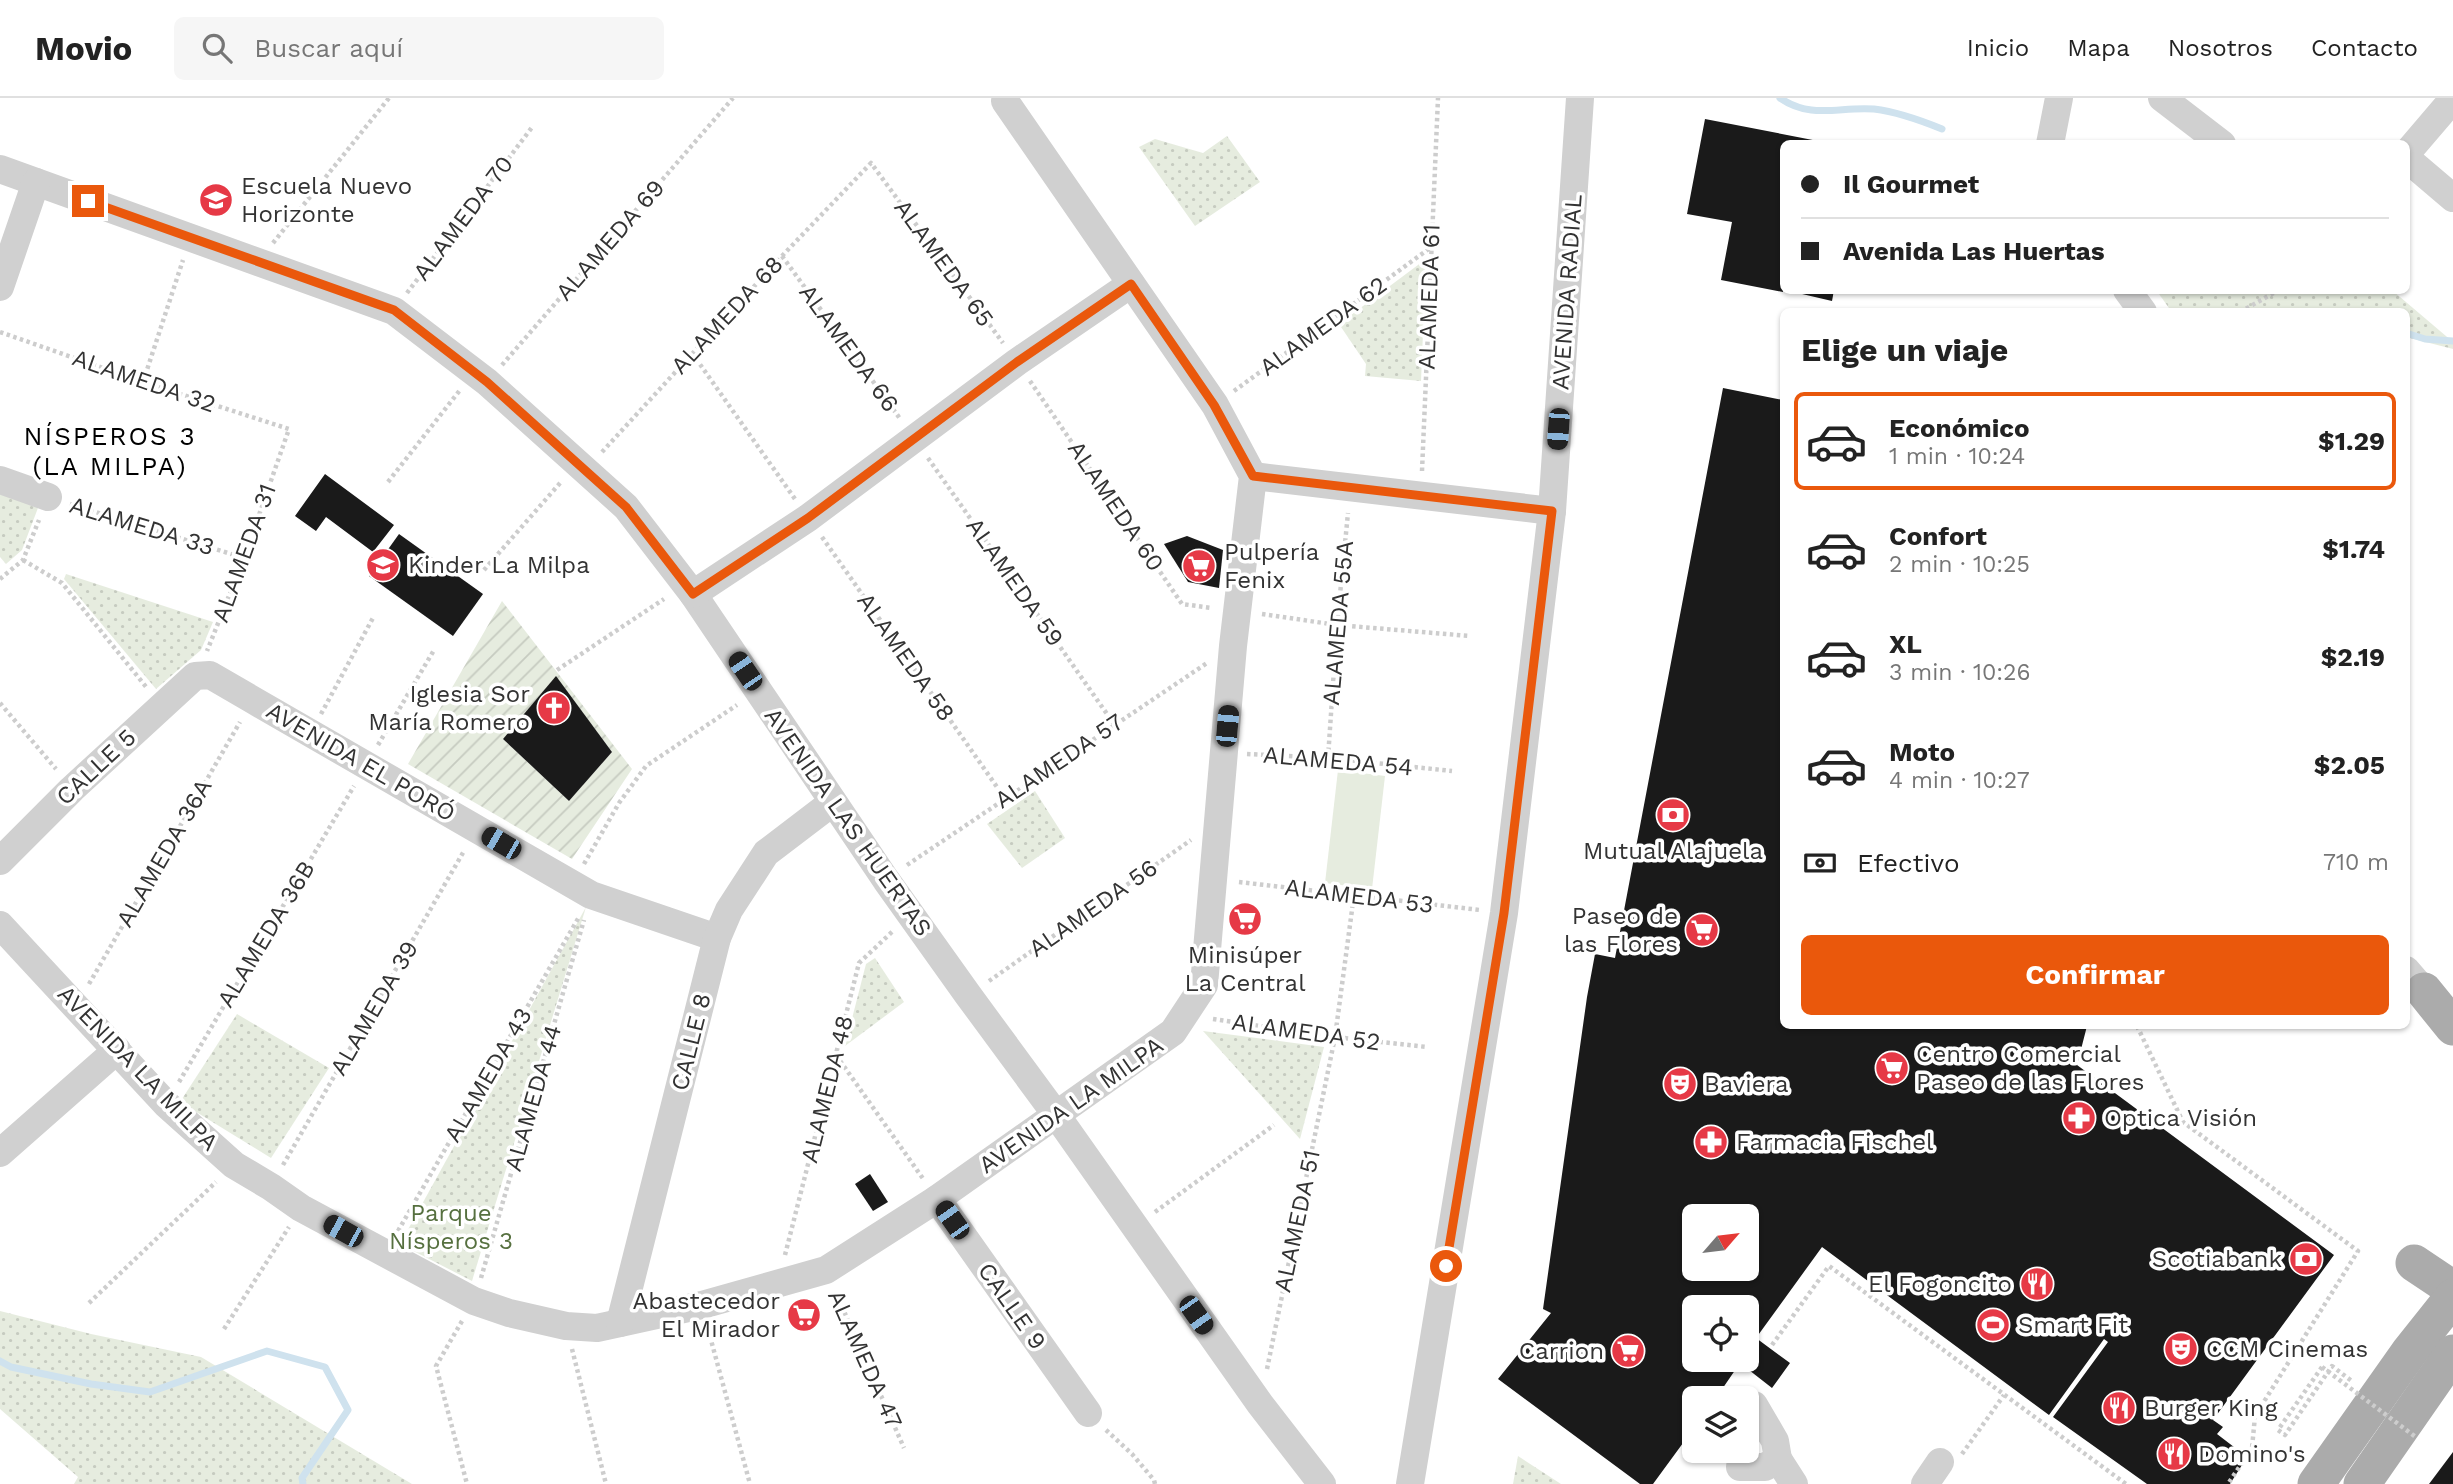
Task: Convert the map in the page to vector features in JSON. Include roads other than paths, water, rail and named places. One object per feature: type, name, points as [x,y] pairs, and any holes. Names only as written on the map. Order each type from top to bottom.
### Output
[{"type":"main road","points":[[2415,980],[2453,1025]]},
{"type":"main road","points":[[2453,1264],[2437,1270],[2414,1263],[2453,1289]]},
{"type":"main road","points":[[2316,1484],[2410,1351],[2453,1297]]},
{"type":"main road","points":[[2358,1482],[2453,1326]]},
{"type":"main road","points":[[2358,1482],[2448,1368]]},
{"type":"street","name":"AVENIDA RADIAL","points":[[1410,1484],[1504,913],[1552,511],[1580,98]]},
{"type":"street","points":[[2051,140],[2059,98]]},
{"type":"street","points":[[2162,98],[2217,140]]},
{"type":"street","points":[[1005,101],[1214,405],[1253,476],[1552,511]]},
{"type":"street","points":[[2410,150],[2443,102]]},
{"type":"street","points":[[2410,160],[2453,198]]},
{"type":"street","name":"AVENIDA LAS HUERTAS","points":[[0,169],[394,310],[480,377],[626,507],[689,589],[886,880],[1057,1116],[1259,1404],[1322,1484]]},
{"type":"street","points":[[0,287],[36,182]]},
{"type":"street","points":[[689,589],[808,518],[1017,362],[1131,284]]},
{"type":"street","name":"AVENIDA LA MILPA","points":[[0,925],[166,1104],[234,1165],[271,1186],[301,1209],[474,1301],[509,1313],[566,1326],[597,1328],[702,1305],[826,1270],[937,1199],[1173,1032],[1204,985],[1233,646],[1253,476]]},
{"type":"street","name":"ALAMEDA 33","points":[[0,480],[48,497]]},
{"type":"street","name":"AVENIDA EL PORÓ","points":[[195,676],[210,675],[582,890],[718,938]]},
{"type":"street","name":"CALLE 5","points":[[0,861],[72,789],[195,676]]},
{"type":"street","name":"CALLE 8","points":[[620,1323],[718,938],[729,909],[766,853],[833,802]]},
{"type":"street","points":[[0,1153],[117,1050]]},
{"type":"street","name":"CALLE 9","points":[[937,1199],[1087,1413]]},
{"type":"street","points":[[1759,1413],[1776,1441],[1778,1459],[1794,1484]]},
{"type":"street","points":[[1740,1467],[1765,1467],[1778,1459]]},
{"type":"waterway","points":[[1780,98],[1803,109],[1883,110],[1942,129]]},
{"type":"waterway","points":[[2410,334],[2425,339],[2453,341]]},
{"type":"waterway","points":[[0,1361],[11,1367],[91,1384],[150,1392],[267,1351],[325,1367],[348,1410],[302,1478],[303,1484]]},
{"type":"place","name":"Escuela Nuevo Horizonte","points":[[216,200]]},
{"type":"place","name":"Kinder La Milpa","points":[[383,565]]},
{"type":"place","name":"Pulpería Fenix","points":[[1199,566]]},
{"type":"place","name":"Iglesia Sor María Romero","points":[[554,708]]},
{"type":"place","name":"Mutual Alajuela","points":[[1673,815]]},
{"type":"place","name":"Minisúper La Central","points":[[1245,919]]},
{"type":"place","name":"Paseo de las Flores","points":[[1702,930]]},
{"type":"place","name":"Centro Comercial Paseo de las Flores","points":[[1892,1068]]},
{"type":"place","name":"Baviera","points":[[1680,1084]]},
{"type":"place","name":"Optica Visión","points":[[2079,1118]]},
{"type":"place","name":"Farmacia Fischel","points":[[1711,1142]]},
{"type":"place","name":"Scotiabank","points":[[2306,1259]]},
{"type":"place","name":"El Fogoncito","points":[[2037,1284]]},
{"type":"place","name":"Abastecedor El Mirador","points":[[804,1315]]},
{"type":"place","name":"Smart Fit","points":[[1993,1325]]},
{"type":"place","name":"CCM Cinemas","points":[[2181,1349]]},
{"type":"place","name":"Carrion","points":[[1628,1351]]},
{"type":"place","name":"Burger King","points":[[2119,1408]]},
{"type":"place","name":"Domino's","points":[[2174,1454]]},
{"type":"district","name":"NÍSPEROS 3 (LA MILPA)","points":[[110,451]]},
{"type":"park label","name":"Parque Nísperos 3","points":[[451,1227]]}]
